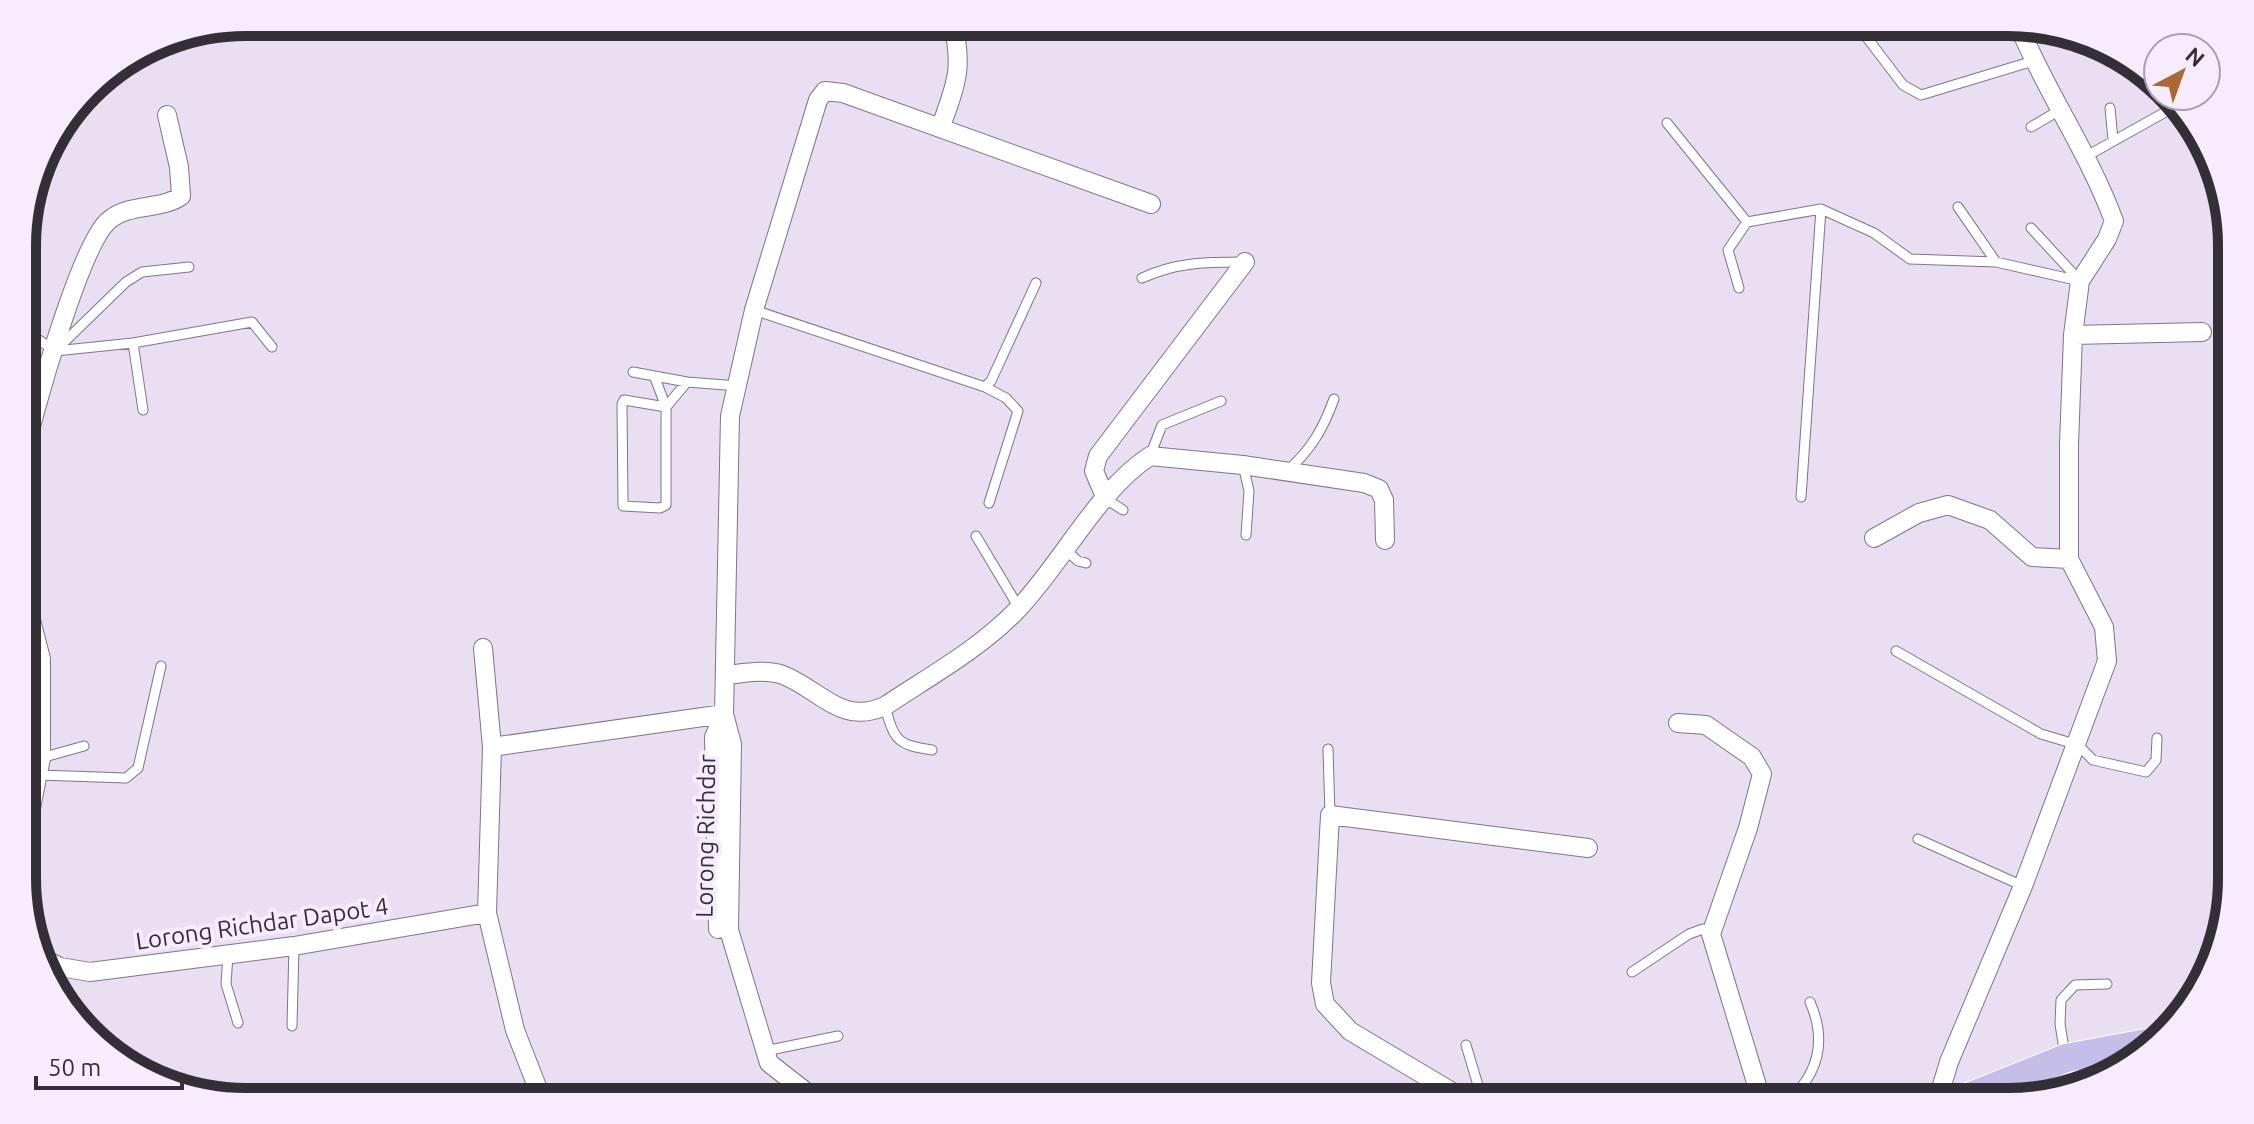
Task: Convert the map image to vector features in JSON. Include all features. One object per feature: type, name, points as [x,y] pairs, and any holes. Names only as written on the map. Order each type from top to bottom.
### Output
[{"type":"main road","points":[[1991,1088],[2066,1058],[2134,1045]]},
{"type":"street","points":[[941,126],[959,77],[956,36]]},
{"type":"street","points":[[1941,1088],[2078,745],[2107,661],[2104,627],[2069,559],[2073,335],[2080,281],[2107,239],[2114,221],[2023,37]]},
{"type":"street","points":[[492,747],[724,714],[730,416],[754,310],[818,100],[825,91],[843,93],[941,126],[1151,204]]},
{"type":"street","points":[[36,408],[74,290],[107,222],[123,211],[181,196],[179,167],[167,115]]},
{"type":"street","points":[[1106,499],[1094,471],[1098,456],[1245,262]]},
{"type":"street","points":[[2073,335],[2202,332]]},
{"type":"street","points":[[727,675],[762,672],[782,675],[848,712],[870,713],[885,706],[996,631],[1067,551],[1106,499],[1150,456],[1287,471],[1379,489],[1384,500],[1385,540]]},
{"type":"street","points":[[1874,538],[1919,513],[1948,505],[1990,520],[2032,557],[2069,559]]},
{"type":"street","points":[[36,640],[41,659],[40,767],[36,786]]},
{"type":"street","points":[[483,648],[492,747],[487,913],[515,1030],[538,1088]]},
{"type":"street","name":"Lorong Richdar","points":[[724,714],[732,744],[729,930],[773,1069],[799,1088]]},
{"type":"street","name":"Lorong Richdar","points":[[724,714],[714,737],[717,925],[764,1075],[780,1088]]},
{"type":"street","points":[[1678,723],[1706,725],[1752,757],[1762,774],[1748,828],[1707,929],[1758,1088]]},
{"type":"street","points":[[1446,1088],[1350,1031],[1325,1004],[1321,983],[1330,815],[1588,848]]},
{"type":"street","name":"Lorong Richdar Dapot 4","points":[[55,965],[90,972],[294,946],[487,913]]},
{"type":"lane","points":[[1866,36],[1903,85],[1921,95],[2033,61]]},
{"type":"lane","points":[[2110,108],[2113,140]]},
{"type":"lane","points":[[2031,127],[2060,110]]},
{"type":"lane","points":[[2085,157],[2165,112]]},
{"type":"lane","points":[[1667,123],[1747,222]]},
{"type":"lane","points":[[1958,207],[1996,262]]},
{"type":"lane","points":[[1801,497],[1821,209]]},
{"type":"lane","points":[[1739,288],[1728,250],[1747,222],[1821,209],[1874,233],[1910,259],[1996,262],[2080,281]]},
{"type":"lane","points":[[2031,228],[2080,281]]},
{"type":"lane","points":[[1142,278],[1169,266],[1191,262],[1245,262]]},
{"type":"lane","points":[[55,351],[134,277],[142,272],[189,267]]},
{"type":"lane","points":[[985,387],[991,381],[1036,283]]},
{"type":"lane","points":[[754,310],[985,387],[1006,398],[1018,411],[989,503]]},
{"type":"lane","points":[[36,338],[55,351],[133,343],[252,322],[272,347]]},
{"type":"lane","points":[[133,343],[143,410]]},
{"type":"lane","points":[[633,372],[655,378],[738,386]]},
{"type":"lane","points":[[655,378],[666,407],[666,505],[660,508],[623,506],[622,404],[624,400],[666,407]]},
{"type":"lane","points":[[666,407],[687,382]]},
{"type":"lane","points":[[1287,471],[1306,454],[1323,430],[1334,399]]},
{"type":"lane","points":[[1150,456],[1162,425],[1221,401]]},
{"type":"lane","points":[[1243,465],[1249,504],[1246,535]]},
{"type":"lane","points":[[1106,499],[1123,510]]},
{"type":"lane","points":[[976,536],[1019,608]]},
{"type":"lane","points":[[1067,551],[1078,561],[1086,563]]},
{"type":"lane","points":[[1896,651],[2041,734],[2078,745],[2093,760],[2146,772],[2156,760],[2157,738]]},
{"type":"lane","points":[[40,767],[126,778],[133,773],[138,768],[161,666]]},
{"type":"lane","points":[[885,706],[893,734],[905,746],[932,750]]},
{"type":"lane","points":[[40,767],[84,746]]},
{"type":"lane","points":[[1328,749],[1330,815]]},
{"type":"lane","points":[[1918,839],[2023,886]]},
{"type":"lane","points":[[1691,922],[1707,929]]},
{"type":"lane","points":[[1632,972],[1689,934],[1707,929]]},
{"type":"lane","points":[[292,1026],[294,946]]},
{"type":"lane","points":[[228,955],[226,984],[238,1023]]},
{"type":"lane","points":[[2066,1058],[2060,1024],[2061,1000],[2075,985],[2107,984]]},
{"type":"lane","points":[[1802,1088],[1817,1065],[1819,1023],[1810,1002]]},
{"type":"lane","points":[[765,1051],[838,1036]]},
{"type":"lane","points":[[1466,1045],[1479,1088]]}]
